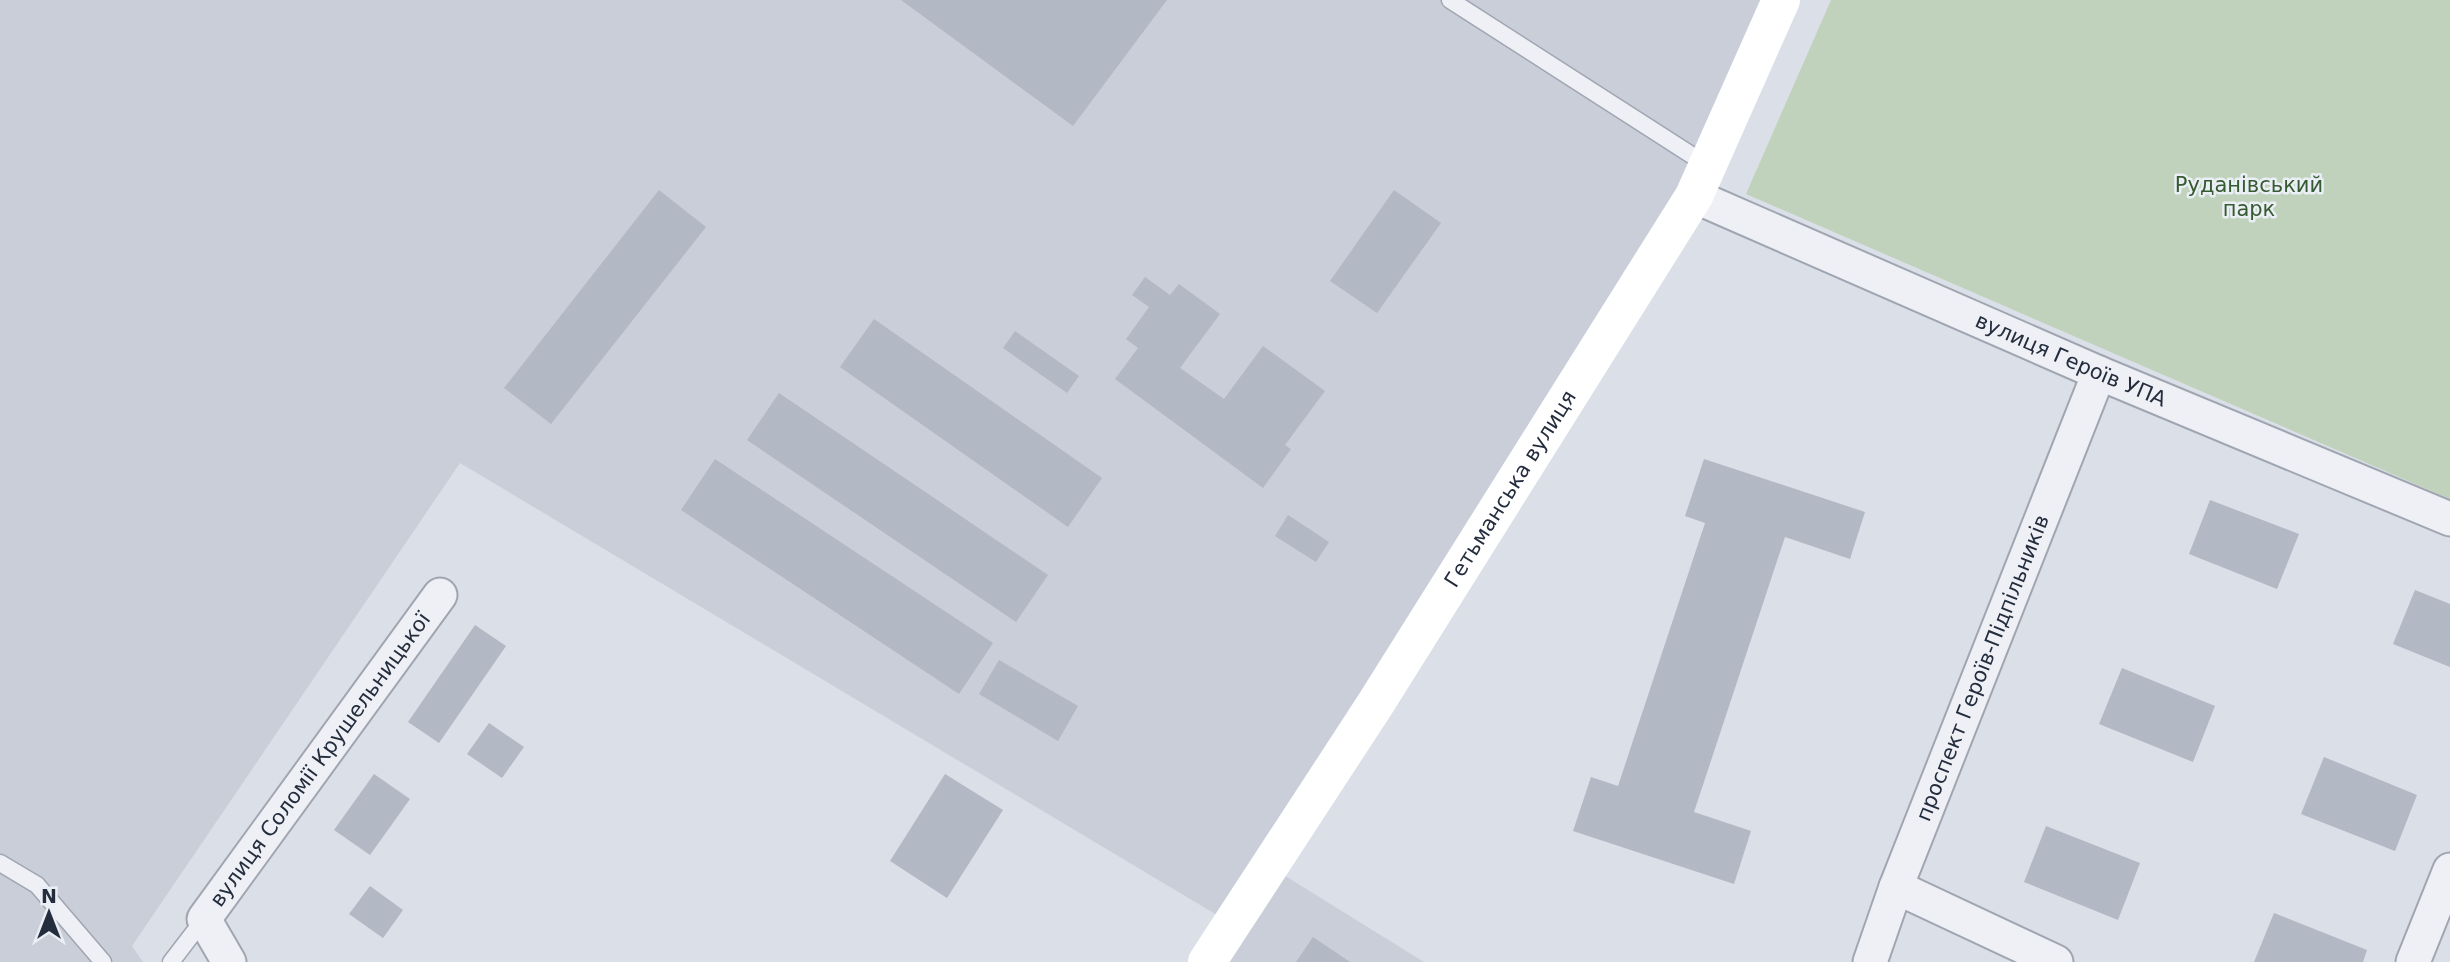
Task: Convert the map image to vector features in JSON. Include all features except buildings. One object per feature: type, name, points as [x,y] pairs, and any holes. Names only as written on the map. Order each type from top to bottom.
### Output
[{"type":"street","name":"Гетьманська вулиця","points":[[1207,962],[1377,703],[1701,181],[1781,0]]},
{"type":"street","name":"вулиця Героїв УПА","points":[[1701,181],[2099,373],[2450,519]]},
{"type":"street","name":"проспект Героїв-Підпільників","points":[[1870,962],[1896,887],[2099,373]]},
{"type":"street","name":"вулиця Соломії Крушельницької","points":[[229,962],[204,919],[440,595]]},
{"type":"street","points":[[2413,962],[2436,921],[2450,870]]},
{"type":"street","points":[[1896,887],[2056,962]]},
{"type":"lane","points":[[1450,0],[1701,181]]},
{"type":"lane","points":[[0,863],[37,886],[103,962]]},
{"type":"lane","points":[[171,962],[204,919]]},
{"type":"shaded area","points":[[0,0],[1781,0],[1694,196],[1269,866],[1424,962],[1207,962],[1232,924],[460,463],[132,946],[143,962],[0,962]]},
{"type":"green space","name":"Руданівський парк","points":[[1831,0],[2450,0],[2450,499],[1746,194]]}]
